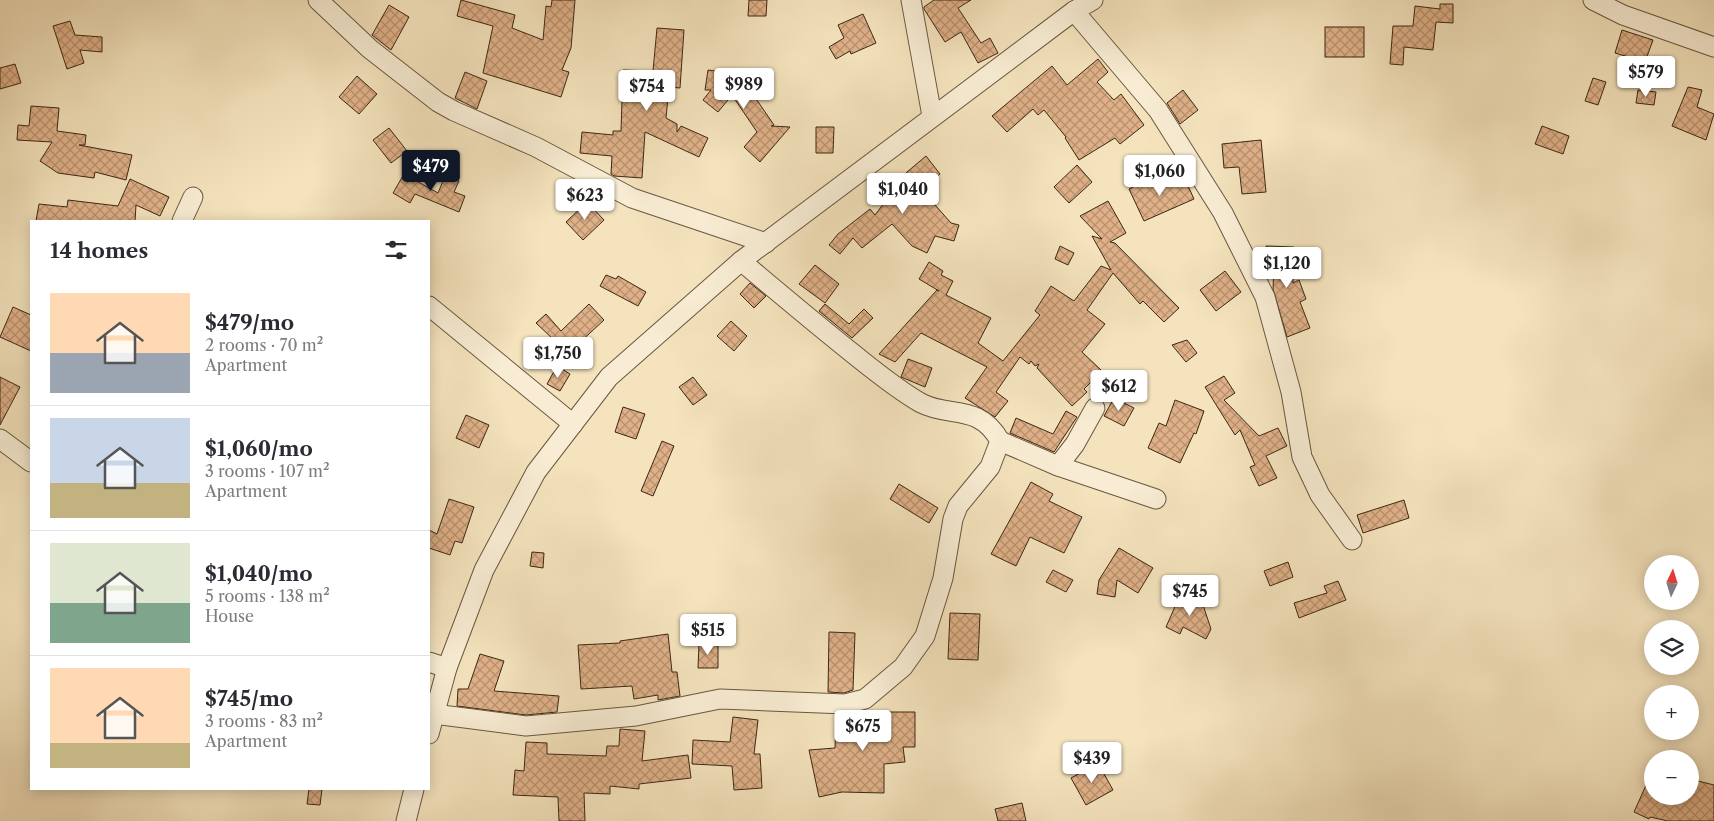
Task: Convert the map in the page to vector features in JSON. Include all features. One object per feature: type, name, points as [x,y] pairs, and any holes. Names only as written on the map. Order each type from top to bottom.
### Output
[{"type":"street","points":[[318,0],[370,48],[438,102],[454,111],[536,147],[632,198],[766,243]]},
{"type":"street","points":[[911,0],[932,116]]},
{"type":"street","points":[[430,730],[448,668],[484,570],[536,472],[609,377],[741,261],[932,116],[1074,11],[1093,0]]},
{"type":"street","points":[[1593,0],[1623,15],[1714,47]]},
{"type":"street","points":[[1074,11],[1158,110],[1224,213],[1265,297],[1291,392],[1302,457],[1320,495],[1352,540]]},
{"type":"street","points":[[182,220],[193,197]]},
{"type":"street","points":[[741,261],[873,369],[922,403],[962,411],[976,418],[996,433],[1000,441],[1058,466],[1156,498]]},
{"type":"street","points":[[430,307],[573,424]]},
{"type":"street","points":[[1058,466],[1075,444],[1095,408]]},
{"type":"street","points":[[0,439],[30,461]]},
{"type":"street","points":[[434,714],[526,726],[636,716],[720,699],[845,704],[865,699],[903,667],[925,636],[943,578],[956,512],[990,467],[1000,441]]},
{"type":"street","points":[[430,662],[448,668]]},
{"type":"street","points":[[406,821],[414,790]]},
{"type":"building","points":[[461,0],[515,15],[512,28],[543,40],[546,6],[551,7],[552,0],[575,0],[571,48],[562,70],[569,72],[561,97],[483,73],[493,26],[457,16]]},
{"type":"building","points":[[749,0],[767,0],[766,16],[748,16]]},
{"type":"building","points":[[934,0],[971,0],[958,8],[981,43],[990,38],[998,53],[978,63],[961,32],[945,42],[924,9]]},
{"type":"building","points":[[1440,4],[1453,4],[1453,23],[1436,22],[1433,50],[1404,47],[1403,65],[1390,64],[1393,26],[1413,26],[1415,6],[1440,9]]},
{"type":"building","points":[[389,5],[409,17],[391,50],[372,35]]},
{"type":"building","points":[[863,14],[876,43],[851,54],[850,51],[836,59],[829,47],[844,38],[838,25]]},
{"type":"building","points":[[70,21],[75,35],[102,37],[102,52],[80,50],[84,63],[67,69],[53,26]]},
{"type":"building","points":[[1325,27],[1364,27],[1364,57],[1325,57]]},
{"type":"building","points":[[657,28],[684,30],[680,88],[669,87],[666,118],[677,124],[677,132],[681,126],[708,138],[699,157],[645,132],[642,178],[614,176],[611,174],[612,156],[580,153],[582,132],[613,135],[613,131],[621,131],[623,70],[653,71]]},
{"type":"building","points":[[1622,30],[1653,40],[1645,62],[1615,53]]},
{"type":"building","points":[[1098,59],[1108,72],[1097,82],[1114,100],[1121,94],[1144,125],[1120,144],[1115,138],[1079,160],[1066,137],[1044,110],[1038,115],[1033,109],[1007,132],[992,116],[1052,66],[1067,85]]},
{"type":"building","points":[[15,64],[21,83],[0,89],[0,68]]},
{"type":"building","points":[[708,70],[739,74],[774,125],[771,126],[790,127],[760,162],[744,147],[757,132],[732,95],[718,112],[703,100],[711,90],[705,90]]},
{"type":"building","points":[[465,72],[487,81],[477,109],[455,98]]},
{"type":"building","points":[[357,76],[377,94],[359,114],[339,97]]},
{"type":"building","points":[[1593,78],[1606,82],[1598,105],[1585,101]]},
{"type":"building","points":[[1688,87],[1702,90],[1697,107],[1714,114],[1706,140],[1672,126]]},
{"type":"building","points":[[1183,90],[1198,110],[1180,124],[1167,103]]},
{"type":"building","points":[[1638,90],[1656,92],[1654,105],[1636,103]]},
{"type":"building","points":[[31,106],[59,108],[57,131],[86,135],[85,145],[79,145],[132,155],[126,180],[95,172],[94,178],[58,173],[40,161],[52,142],[17,140],[18,125],[29,126]]},
{"type":"building","points":[[1542,126],[1569,136],[1563,154],[1535,144]]},
{"type":"building","points":[[816,127],[834,127],[833,153],[816,153]]},
{"type":"building","points":[[389,128],[407,151],[391,163],[373,140]]},
{"type":"building","points":[[1261,140],[1266,192],[1242,194],[1239,167],[1224,168],[1222,144]]},
{"type":"building","points":[[926,156],[940,174],[921,189],[951,223],[959,225],[954,241],[935,236],[927,253],[912,246],[892,224],[862,248],[853,238],[840,254],[829,245],[838,234],[870,209],[875,215],[907,172]]},
{"type":"building","points":[[1077,165],[1092,182],[1069,203],[1054,187]]},
{"type":"building","points":[[404,174],[438,193],[445,176],[459,181],[454,192],[465,196],[459,212],[415,194],[410,203],[393,193]]},
{"type":"building","points":[[1183,175],[1194,199],[1144,221],[1129,189],[1150,178],[1156,189]]},
{"type":"building","points":[[130,179],[169,197],[160,216],[136,205],[135,220],[36,220],[39,204],[67,207],[68,200],[118,206]]},
{"type":"building","points":[[1108,201],[1126,233],[1110,242],[1115,243],[1179,308],[1164,322],[1143,301],[1140,304],[1113,273],[1087,310],[1105,324],[1082,352],[1102,371],[1084,389],[1087,392],[1072,406],[1037,368],[1039,364],[1035,366],[1031,361],[1029,364],[1020,357],[996,392],[1008,401],[995,417],[965,398],[987,367],[921,333],[895,362],[879,354],[937,290],[939,291],[919,279],[929,262],[943,271],[941,275],[953,281],[946,295],[991,318],[978,343],[1003,361],[1040,315],[1035,311],[1051,286],[1074,301],[1101,266],[1111,270],[1092,236],[1102,239],[1080,216]]},
{"type":"building","points":[[587,202],[604,220],[583,240],[566,222]]},
{"type":"building","points":[[1060,246],[1074,253],[1068,265],[1055,259]]},
{"type":"building","points":[[1266,246],[1294,247],[1293,283],[1299,280],[1306,299],[1300,302],[1310,328],[1287,337],[1273,289],[1274,265],[1266,265]]},
{"type":"building","points":[[815,265],[839,284],[825,303],[799,284]]},
{"type":"building","points":[[1225,271],[1241,292],[1216,311],[1200,290]]},
{"type":"building","points":[[606,275],[616,279],[618,276],[646,292],[638,306],[600,286]]},
{"type":"building","points":[[750,283],[766,296],[754,308],[740,294]]},
{"type":"building","points":[[589,304],[604,320],[577,345],[579,347],[571,356],[536,323],[546,314],[561,331]]},
{"type":"building","points":[[825,304],[849,324],[864,309],[873,318],[852,338],[819,311]]},
{"type":"building","points":[[13,307],[30,315],[30,351],[0,337]]},
{"type":"building","points":[[731,321],[747,336],[734,351],[717,336]]},
{"type":"building","points":[[1187,340],[1197,353],[1186,362],[1172,345]]},
{"type":"building","points":[[908,359],[932,368],[925,387],[901,377]]},
{"type":"building","points":[[557,366],[570,374],[560,391],[547,384]]},
{"type":"building","points":[[1224,376],[1235,393],[1224,400],[1259,436],[1278,428],[1287,446],[1266,456],[1277,478],[1259,486],[1250,467],[1255,465],[1240,430],[1235,435],[1205,387]]},
{"type":"building","points":[[0,377],[20,387],[0,425]]},
{"type":"building","points":[[693,377],[707,395],[693,405],[679,387]]},
{"type":"building","points":[[1114,398],[1134,408],[1124,426],[1104,416]]},
{"type":"building","points":[[1175,400],[1204,411],[1196,434],[1194,433],[1180,463],[1148,448],[1159,423],[1166,426]]},
{"type":"building","points":[[623,407],[645,414],[636,439],[615,432]]},
{"type":"building","points":[[1066,411],[1077,417],[1054,452],[1010,433],[1016,418],[1053,434]]},
{"type":"building","points":[[466,415],[489,425],[479,448],[456,438]]},
{"type":"building","points":[[662,441],[674,446],[653,496],[641,491]]},
{"type":"building","points":[[1031,482],[1053,494],[1049,501],[1082,517],[1064,553],[1030,537],[1016,566],[991,554]]},
{"type":"building","points":[[899,484],[938,508],[929,523],[890,499]]},
{"type":"building","points":[[449,499],[474,507],[462,543],[455,541],[450,555],[430,548],[430,530],[437,534]]},
{"type":"building","points":[[1404,500],[1409,518],[1363,533],[1357,515]]},
{"type":"building","points":[[1119,548],[1153,568],[1138,593],[1117,580],[1115,597],[1097,594],[1099,580]]},
{"type":"building","points":[[532,552],[544,553],[543,568],[530,566]]},
{"type":"building","points":[[1288,562],[1293,577],[1270,586],[1264,571]]},
{"type":"building","points":[[1053,570],[1073,580],[1066,592],[1046,582]]},
{"type":"building","points":[[1338,581],[1346,600],[1299,618],[1294,603],[1327,593],[1324,586]]},
{"type":"building","points":[[1181,593],[1202,602],[1211,629],[1206,639],[1183,627],[1180,634],[1166,627]]},
{"type":"building","points":[[950,613],[980,614],[978,660],[948,659]]},
{"type":"building","points":[[829,632],[855,633],[853,690],[844,693],[828,692]]},
{"type":"building","points":[[668,634],[672,672],[677,672],[680,696],[658,700],[658,695],[634,699],[632,686],[581,689],[578,645],[620,643],[620,641]]},
{"type":"building","points":[[699,644],[718,644],[718,668],[698,668]]},
{"type":"building","points":[[480,654],[504,661],[494,691],[559,696],[557,712],[526,715],[457,706],[458,689],[468,689]]},
{"type":"building","points":[[858,712],[915,712],[915,747],[903,747],[905,762],[884,764],[884,793],[842,792],[819,797],[809,750],[835,748],[836,715]]},
{"type":"building","points":[[733,717],[758,720],[754,754],[760,754],[762,788],[734,790],[732,766],[692,764],[693,740],[730,742]]},
{"type":"building","points":[[620,729],[645,731],[642,761],[688,755],[691,778],[639,784],[639,789],[610,786],[610,794],[584,793],[585,821],[559,821],[558,797],[513,795],[515,770],[524,771],[526,742],[547,743],[547,754],[606,756],[607,746],[619,746]]},
{"type":"building","points":[[1098,763],[1113,790],[1086,805],[1071,778]]},
{"type":"building","points":[[1699,781],[1714,785],[1714,821],[1668,821],[1650,817],[1649,819],[1634,812],[1644,790],[1644,805],[1699,805]]},
{"type":"building","points":[[309,790],[322,790],[320,805],[307,804]]},
{"type":"building","points":[[1022,803],[1026,821],[998,821],[995,809]]}]
